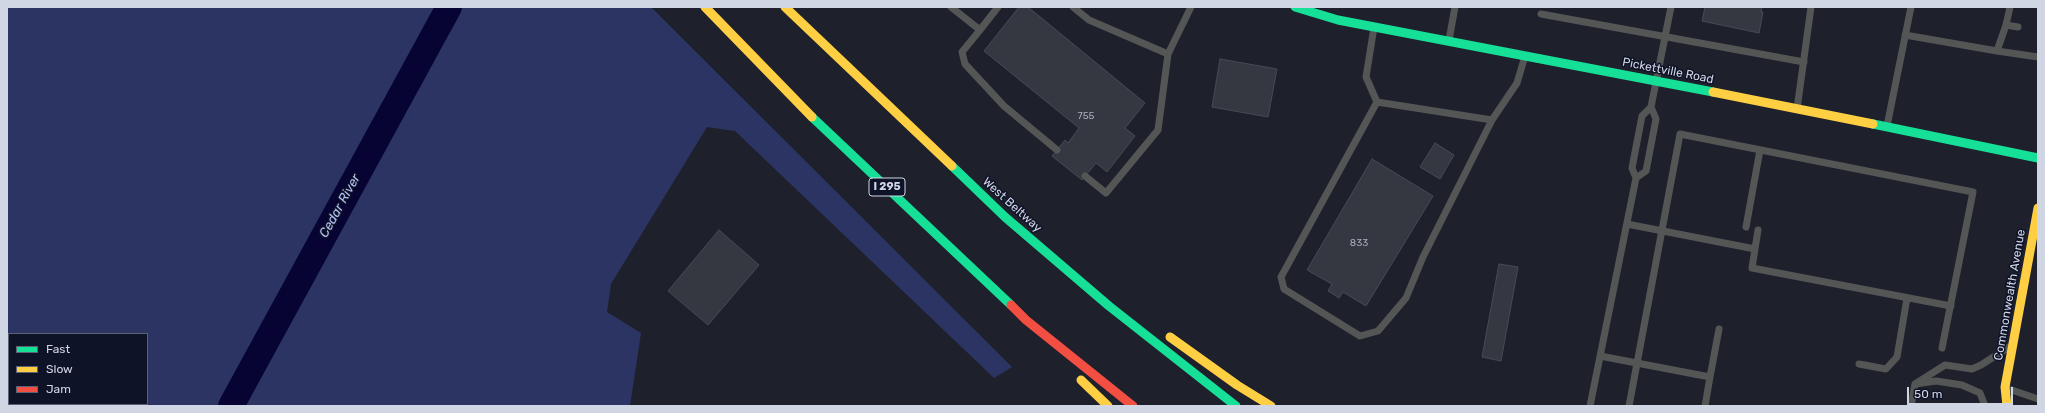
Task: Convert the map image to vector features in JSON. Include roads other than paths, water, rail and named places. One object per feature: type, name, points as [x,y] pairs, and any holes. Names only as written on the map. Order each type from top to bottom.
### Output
[{"type":"main road","name":"I 295","points":[[704,7],[806,111],[1026,320],[1133,406]]},
{"type":"main road","name":"West Beltway","points":[[785,7],[1005,217],[1109,306],[1236,406]]},
{"type":"main road","name":"Pickettville Road","points":[[1295,7],[1338,20],[1657,81],[2038,158]]},
{"type":"main road","name":"Commonwealth Avenue","points":[[2007,406],[2005,387],[2038,208]]},
{"type":"main road","points":[[1005,217],[1067,257]]},
{"type":"main road","points":[[1026,320],[1069,368],[1108,406]]},
{"type":"main road","points":[[1164,333],[1237,385],[1271,406]]},
{"type":"main road","name":"Commonwealth Avenue","points":[[1998,400],[2005,387]]},
{"type":"lane","points":[[951,7],[980,30]]},
{"type":"lane","points":[[998,7],[962,52],[965,64],[1004,106],[1057,150]]},
{"type":"lane","points":[[1073,7],[1089,20],[1168,54]]},
{"type":"lane","points":[[1085,176],[1106,193],[1158,130],[1168,54],[1191,7]]},
{"type":"lane","points":[[1449,41],[1455,7]]},
{"type":"lane","points":[[1590,406],[1636,178],[1632,168],[1642,116],[1651,107],[1671,7]]},
{"type":"lane","points":[[1797,109],[1811,7]]},
{"type":"lane","points":[[1886,127],[1911,7]]},
{"type":"lane","points":[[1997,51],[2006,25],[2010,7]]},
{"type":"lane","points":[[1541,14],[1665,38],[1804,62]]},
{"type":"lane","points":[[2006,25],[2018,27]]},
{"type":"lane","points":[[1374,27],[1366,77],[1377,102]]},
{"type":"lane","points":[[1905,35],[2038,57]]},
{"type":"lane","points":[[1377,102],[1281,277],[1284,289],[1360,336],[1378,331],[1406,298],[1423,257],[1492,120],[1517,83],[1525,56]]},
{"type":"lane","points":[[1377,102],[1492,120]]},
{"type":"lane","points":[[1636,178],[1646,171],[1656,119],[1651,107]]},
{"type":"lane","points":[[1629,406],[1680,134],[1973,192],[1942,348]]},
{"type":"lane","points":[[1746,227],[1760,150]]},
{"type":"lane","points":[[1627,224],[1755,249]]},
{"type":"lane","points":[[1758,230],[1752,268],[1951,306]]},
{"type":"lane","points":[[1859,364],[1886,369],[1896,357],[1907,298]]},
{"type":"lane","points":[[1705,406],[1719,329]]},
{"type":"lane","points":[[1911,406],[1915,384],[1945,365],[1972,369],[1982,365],[2013,345]]},
{"type":"lane","points":[[1600,356],[1710,377]]},
{"type":"lane","points":[[1915,384],[1936,381],[1962,384],[1980,393],[1985,406]]},
{"type":"lane","points":[[2005,387],[2038,399]]},
{"type":"waterway","name":"Cedar River","points":[[231,406],[449,7]]}]
